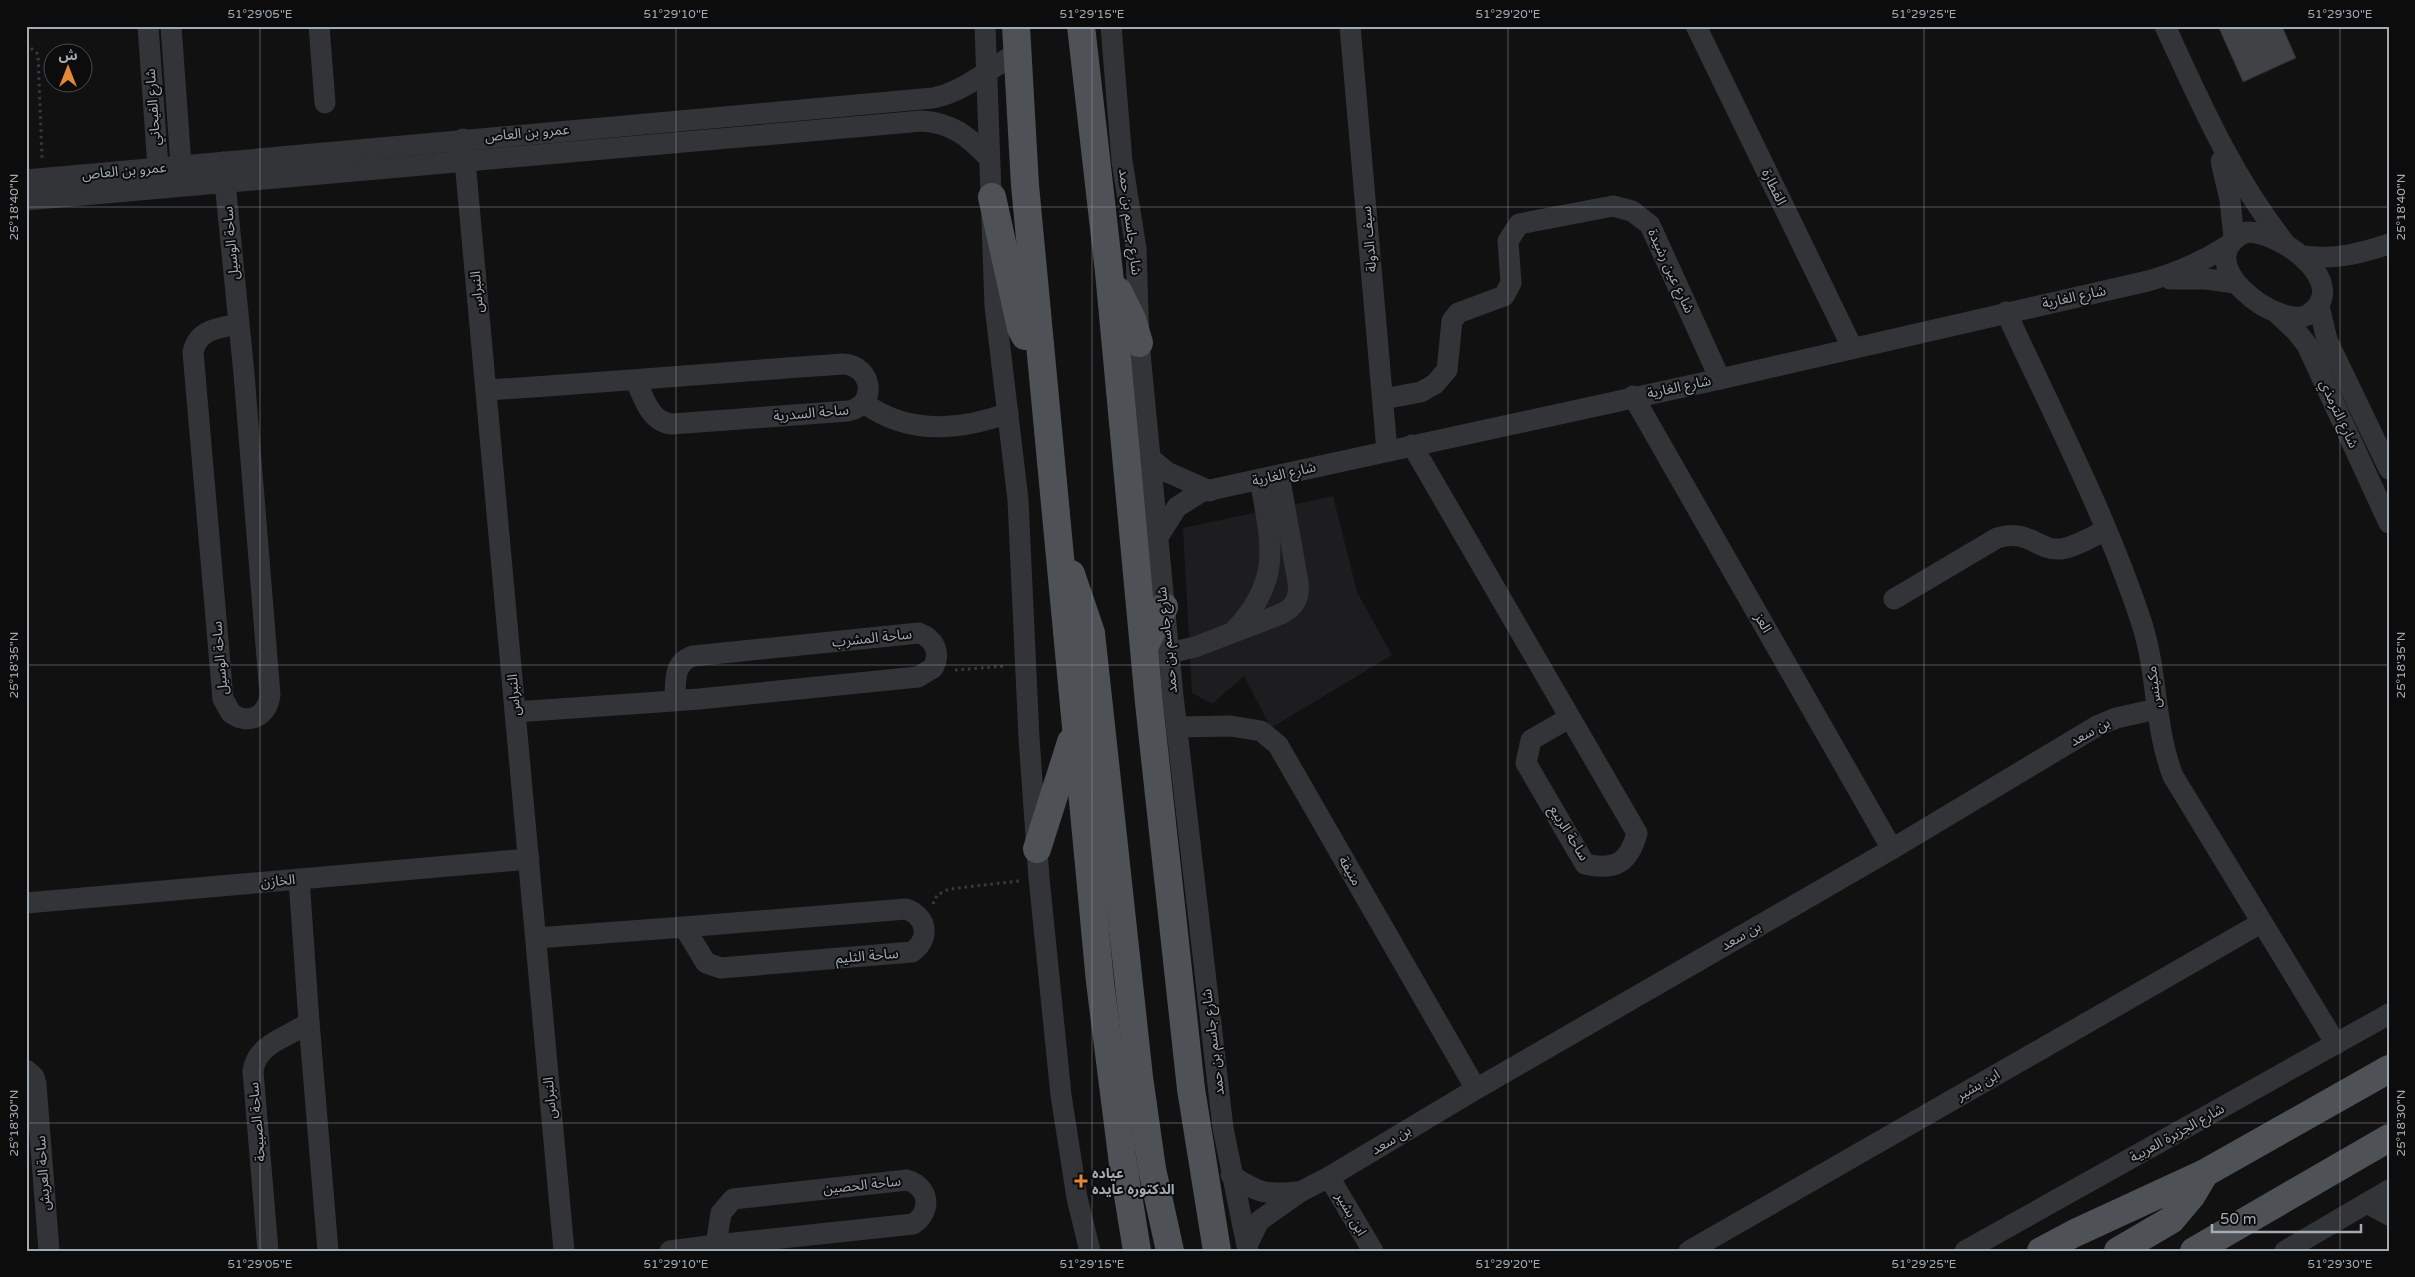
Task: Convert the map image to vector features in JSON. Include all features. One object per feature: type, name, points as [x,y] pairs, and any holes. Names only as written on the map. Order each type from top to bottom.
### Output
[{"type":"main road","name":"شارع جاسم بن حمد","points":[[1081,26],[1109,272],[1156,650],[1190,1089],[1217,1251]]},
{"type":"main road","points":[[1012,36],[1041,367],[1100,982],[1129,1210],[1138,1251]]},
{"type":"main road","points":[[992,197],[1021,328],[1041,367]]},
{"type":"main road","points":[[1109,272],[1132,319],[1139,343]]},
{"type":"main road","points":[[1059,548],[1076,584],[1091,633],[1139,1076],[1152,1169],[1170,1251]]},
{"type":"main road","points":[[1156,650],[1164,607]]},
{"type":"main road","points":[[1038,849],[1076,726]]},
{"type":"main road","points":[[2041,1251],[2205,1173],[2389,1069]]},
{"type":"main road","points":[[2194,1251],[2389,1138]]},
{"type":"main road","points":[[2118,1251],[2171,1220],[2192,1195],[2205,1173]]},
{"type":"main road","points":[[1124,1251],[1129,1210]]},
{"type":"street","name":"شارع الفيحاني","points":[[148,26],[158,178]]},
{"type":"street","name":"شارع الفيحاني","points":[[171,26],[181,176]]},
{"type":"street","points":[[319,26],[326,103]]},
{"type":"street","points":[[985,26],[988,157],[992,197],[995,306],[1018,500],[1039,878],[1062,1095],[1077,1198],[1090,1251]]},
{"type":"street","name":"شارع جاسم بن حمد","points":[[1111,26],[1122,161],[1136,249],[1139,343],[1164,607]]},
{"type":"street","name":"سيف الدولة","points":[[1350,26],[1387,451]]},
{"type":"street","name":"القطارة","points":[[1696,26],[1852,347]]},
{"type":"street","points":[[2165,26],[2211,127],[2250,195],[2285,243]]},
{"type":"street","name":"عمرو بن العاص","points":[[224,172],[463,139],[943,96],[970,84],[985,71],[1012,36]]},
{"type":"street","points":[[839,106],[841,128]]},
{"type":"street","name":"عمرو بن العاص","points":[[26,200],[158,178],[224,172],[465,160],[922,120],[946,124],[964,134],[988,157]]},
{"type":"street","points":[[177,122],[191,143],[212,158],[224,172]]},
{"type":"street","points":[[2211,127],[2226,182],[2231,242],[2226,264],[2235,283],[2278,314],[2295,318],[2307,315],[2345,263],[2360,254]]},
{"type":"street","name":"النبراس","points":[[463,139],[564,1251]]},
{"type":"street","name":"ساحة الوسيل","points":[[224,172],[239,324],[270,695],[267,708],[253,719],[247,719],[231,713],[223,699],[193,352],[195,344],[204,333],[239,324]]},
{"type":"street","name":"عمرو بن العاص","points":[[34,179],[158,178]]},
{"type":"street","name":"شارع عين رشيدة","points":[[1382,399],[1421,392],[1435,384],[1447,370],[1452,321],[1458,313],[1504,296],[1511,283],[1508,241],[1518,224],[1613,206],[1632,211],[1650,225],[1720,379]]},
{"type":"street","points":[[2231,242],[2247,232],[2259,232],[2285,243],[2302,256],[2313,268],[2320,298]]},
{"type":"street","name":"شارع الغارية","points":[[1158,537],[1177,507],[1192,496],[1210,491],[1633,396],[1720,379],[1852,347],[2148,281],[2194,265],[2231,242]]},
{"type":"street","points":[[2302,256],[2329,258],[2360,254],[2389,244]]},
{"type":"street","name":"شارع الغارية","points":[[2148,281],[2187,278],[2235,283]]},
{"type":"street","name":"شارع الترمذي","points":[[2320,298],[2327,340],[2389,469]]},
{"type":"street","name":"مكينس","points":[[2006,312],[2106,530],[2148,644],[2165,754],[2173,776],[2336,1044]]},
{"type":"street","name":"شارع الترمذي","points":[[2278,314],[2296,331],[2307,345],[2389,523]]},
{"type":"street","name":"ساحة السدرية","points":[[486,390],[636,381],[692,374],[849,364],[861,370],[868,380],[868,392],[864,403],[855,410],[672,424],[663,423],[652,414],[636,381]]},
{"type":"street","name":"العز","points":[[1633,396],[1892,849]]},
{"type":"street","points":[[864,403],[880,415],[908,425],[943,428],[983,422],[1008,413]]},
{"type":"street","name":"ساحة الربيع","points":[[1412,446],[1569,718],[1638,833],[1633,850],[1620,863],[1602,868],[1585,864],[1526,764],[1531,740],[1569,718]]},
{"type":"street","points":[[1150,458],[1167,472],[1210,491]]},
{"type":"street","points":[[1156,650],[1195,647],[1281,614],[1290,609],[1296,602],[1299,592],[1281,542],[1269,477]]},
{"type":"street","points":[[1894,599],[2003,536],[2022,535],[2051,547],[2062,549],[2106,530]]},
{"type":"street","points":[[1233,632],[1254,608],[1271,562],[1281,542]]},
{"type":"street","name":"ساحة المشرب","points":[[675,701],[677,668],[686,658],[693,656],[919,633],[932,642],[937,651],[936,663],[929,672]]},
{"type":"street","name":"شارع جاسم بن حمد","points":[[1156,650],[1177,726],[1223,1128],[1231,1175],[1248,1248]]},
{"type":"street","points":[[515,712],[675,701],[918,677],[929,672]]},
{"type":"street","name":"بن سعد","points":[[1248,1248],[1258,1221],[1300,1192],[1329,1177],[1476,1089],[1892,849],[2097,726],[2116,718],[2157,709]]},
{"type":"street","name":"منيفة","points":[[1177,726],[1231,726],[1261,731],[1278,745],[1476,1089]]},
{"type":"street","name":"الخازن","points":[[26,903],[529,859]]},
{"type":"street","points":[[299,879],[328,1251]]},
{"type":"street","points":[[536,938],[900,909],[912,911],[924,924]]},
{"type":"street","name":"ابن بشير","points":[[1694,1250],[2261,923]]},
{"type":"street","name":"ساحة الثليم","points":[[684,927],[706,963],[721,968],[912,952],[923,940],[924,924]]},
{"type":"street","name":"شارع الجزيرة العربية","points":[[1965,1251],[2389,1014]]},
{"type":"street","name":"ساحة الصبيحة","points":[[268,1251],[253,1071],[254,1061],[265,1048],[309,1022]]},
{"type":"street","name":"ساحة العريش","points":[[26,1070],[34,1077],[36,1084],[49,1251]]},
{"type":"street","points":[[1231,1175],[1252,1188],[1271,1194],[1300,1192]]},
{"type":"street","name":"ابن بشير","points":[[1329,1177],[1373,1251]]},
{"type":"street","name":"ساحة الحصين","points":[[670,1251],[907,1226],[922,1216],[925,1211],[926,1199],[917,1185],[907,1180],[732,1199],[723,1208],[721,1213],[716,1245]]},
{"type":"street","points":[[2285,1251],[2389,1190]]},
{"type":"street","points":[[2367,1203],[2389,1215]]},
{"type":"path","points":[[26,44],[38,54],[34,179]]},
{"type":"path","points":[[929,672],[1026,664]]},
{"type":"path","points":[[924,924],[937,895],[943,891],[1039,878]]},
{"type":"shaded area","points":[[1333,496],[1357,592],[1392,655],[1271,728],[1244,676],[1212,704],[1192,693],[1183,528]]},
{"type":"building","points":[[2218,26],[2282,26],[2296,58],[2243,82]]},
{"type":"place","name":"عياده الدكتوره عايده","points":[[1081,1181]]}]
